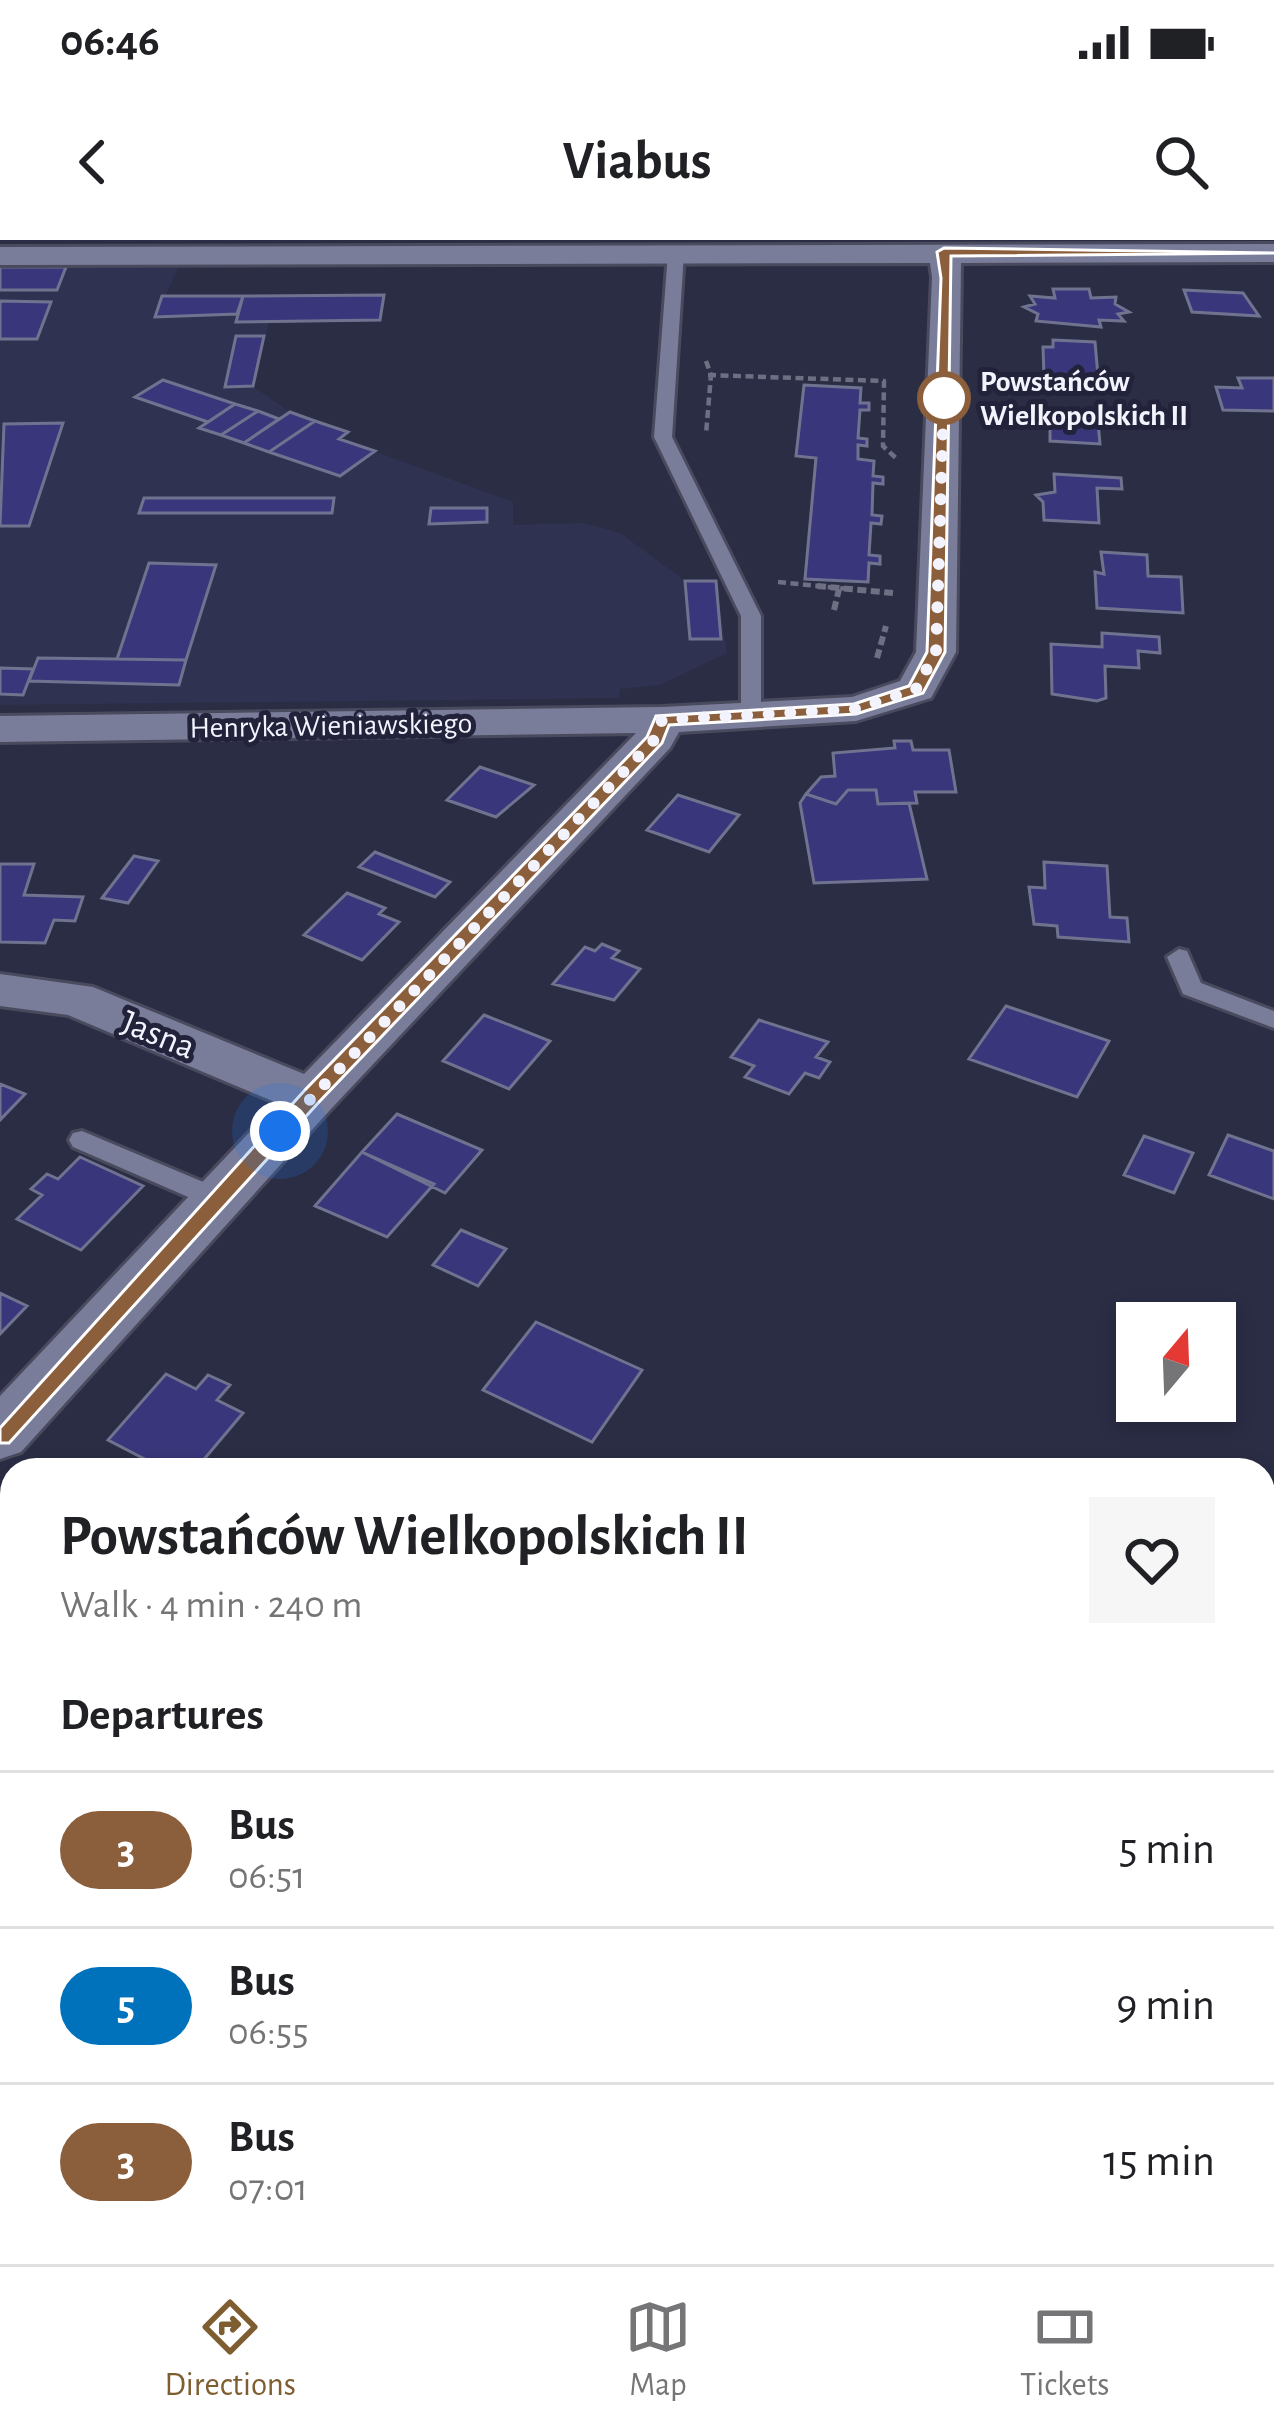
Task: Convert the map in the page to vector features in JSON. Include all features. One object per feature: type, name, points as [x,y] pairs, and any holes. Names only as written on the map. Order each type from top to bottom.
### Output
[{"type":"street","name":"Henryka Wieniawskiego","points":[[0,729],[662,720],[856,709],[916,689],[936,652],[948,278],[944,252]]},
{"type":"street","points":[[0,256],[1274,253]]},
{"type":"street","points":[[0,1435],[312,1096],[655,739],[662,720]]},
{"type":"street","name":"Jasna","points":[[0,990],[76,999],[312,1096]]},
{"type":"lane","points":[[676,254],[663,437],[751,616],[751,715]]},
{"type":"lane","points":[[1179,957],[1191,988],[1274,1020]]},
{"type":"lane","points":[[82,1139],[218,1199]]},
{"type":"path","points":[[694,374],[884,381],[883,446],[902,462]]},
{"type":"path","points":[[711,375],[705,432],[714,451]]},
{"type":"path","points":[[770,566],[779,585],[895,593]]},
{"type":"path","points":[[856,709],[875,666],[895,593],[896,571]]},
{"type":"path","points":[[834,610],[839,589]]},
{"type":"shaded area","points":[[0,267],[178,268],[156,317],[237,314],[237,322],[269,322],[254,387],[290,412],[348,432],[341,439],[513,502],[513,525],[583,523],[620,533],[685,581],[716,581],[727,653],[660,685],[620,689],[619,698],[0,705]]},
{"type":"building","points":[[0,267],[66,267],[57,290],[0,290]]},
{"type":"building","points":[[1053,289],[1089,289],[1091,298],[1116,297],[1115,304],[1129,312],[1118,314],[1124,321],[1099,320],[1101,327],[1036,321],[1038,314],[1024,307],[1035,304],[1030,296],[1055,298]]},
{"type":"building","points":[[1184,290],[1243,293],[1259,316],[1192,312]]},
{"type":"building","points":[[384,295],[380,320],[236,322],[243,296]]},
{"type":"building","points":[[162,296],[243,296],[237,314],[155,317]]},
{"type":"building","points":[[0,301],[51,302],[37,339],[0,339]]},
{"type":"building","points":[[236,336],[264,336],[253,386],[225,387]]},
{"type":"building","points":[[1053,340],[1095,342],[1098,376],[1078,375],[1072,385],[1044,377],[1043,347],[1053,347]]},
{"type":"building","points":[[1238,378],[1274,378],[1274,411],[1223,410],[1216,387],[1242,388]]},
{"type":"building","points":[[163,380],[235,404],[208,422],[135,397]]},
{"type":"building","points":[[804,385],[861,388],[860,403],[869,403],[869,410],[860,410],[858,438],[867,439],[867,446],[858,445],[858,459],[874,461],[873,476],[883,477],[883,484],[873,483],[872,515],[882,516],[881,524],[871,523],[869,555],[880,556],[880,564],[869,563],[868,582],[805,579],[816,458],[796,456]]},
{"type":"building","points":[[235,404],[258,411],[221,435],[199,428]]},
{"type":"building","points":[[1030,409],[1097,410],[1100,444],[1050,441],[1050,427],[1031,426]]},
{"type":"building","points":[[258,411],[279,419],[244,443],[221,435]]},
{"type":"building","points":[[290,412],[315,421],[269,452],[244,443]]},
{"type":"building","points":[[315,421],[348,432],[339,439],[375,451],[340,476],[269,452]]},
{"type":"building","points":[[63,423],[29,526],[0,526],[4,424]]},
{"type":"building","points":[[1054,474],[1121,478],[1122,489],[1097,488],[1099,523],[1044,520],[1043,502],[1036,495],[1055,492]]},
{"type":"building","points":[[144,498],[334,498],[332,513],[139,513]]},
{"type":"building","points":[[431,508],[487,508],[487,522],[429,524]]},
{"type":"building","points":[[1101,552],[1147,555],[1148,576],[1181,577],[1183,613],[1097,608],[1095,572],[1104,574]]},
{"type":"building","points":[[149,563],[216,565],[186,660],[117,659]]},
{"type":"building","points":[[685,581],[716,581],[721,639],[690,639]]},
{"type":"building","points":[[1102,633],[1159,637],[1160,653],[1138,651],[1139,668],[1105,666],[1106,698],[1097,701],[1052,694],[1051,644],[1102,647]]},
{"type":"building","points":[[38,658],[186,660],[179,685],[29,681]]},
{"type":"building","points":[[0,668],[33,669],[23,695],[0,694]]},
{"type":"building","points":[[894,741],[911,741],[913,750],[949,750],[956,792],[915,792],[917,803],[878,804],[876,790],[848,790],[836,804],[806,794],[821,777],[835,776],[833,753],[895,748]]},
{"type":"building","points":[[480,767],[534,785],[496,817],[447,800]]},
{"type":"building","points":[[848,790],[876,790],[878,804],[909,803],[927,879],[814,883],[800,803],[806,794],[836,804]]},
{"type":"building","points":[[678,795],[739,815],[709,852],[647,830]]},
{"type":"building","points":[[375,852],[450,882],[435,897],[359,867]]},
{"type":"building","points":[[134,856],[158,861],[128,903],[102,898]]},
{"type":"building","points":[[1044,862],[1107,866],[1110,917],[1127,918],[1129,942],[1058,937],[1057,926],[1034,924],[1029,887],[1045,888]]},
{"type":"building","points":[[0,864],[34,864],[24,895],[83,897],[75,921],[54,920],[45,943],[0,942]]},
{"type":"building","points":[[347,893],[385,908],[379,914],[399,922],[362,960],[304,935]]},
{"type":"building","points":[[602,944],[619,951],[612,958],[640,969],[614,1000],[553,984],[585,947],[595,951]]},
{"type":"building","points":[[1006,1006],[1109,1041],[1077,1097],[969,1059]]},
{"type":"building","points":[[484,1015],[550,1041],[509,1089],[443,1061]]},
{"type":"building","points":[[759,1020],[828,1042],[816,1057],[830,1062],[819,1078],[805,1073],[789,1094],[745,1077],[754,1066],[731,1057]]},
{"type":"building","points":[[0,1084],[25,1094],[0,1120]]},
{"type":"building","points":[[397,1114],[482,1150],[445,1193],[362,1152]]},
{"type":"building","points":[[1228,1135],[1274,1151],[1274,1199],[1209,1175]]},
{"type":"building","points":[[1144,1136],[1193,1153],[1174,1193],[1124,1175]]},
{"type":"building","points":[[362,1152],[434,1184],[387,1237],[315,1206]]},
{"type":"building","points":[[80,1157],[143,1186],[81,1250],[17,1219],[42,1195],[31,1189],[47,1174],[58,1179]]},
{"type":"building","points":[[461,1230],[506,1249],[478,1286],[433,1265]]},
{"type":"building","points":[[0,1293],[27,1306],[0,1334]]},
{"type":"building","points":[[536,1322],[642,1370],[592,1442],[483,1390]]},
{"type":"building","points":[[166,1374],[196,1389],[208,1375],[230,1385],[217,1400],[243,1413],[205,1458],[143,1458],[108,1440]]},
{"type":"bus line","name":"3","points":[[0,1435],[312,1096],[655,739],[662,720],[856,709],[916,689],[936,652],[948,278],[944,252],[1274,253]]},
{"type":"place","name":"Powstańców Wielkopolskich II","points":[[944,398]]},
{"type":"route","points":[[280,1131],[655,739],[662,720],[856,709],[916,689],[936,652],[944,398]]}]
